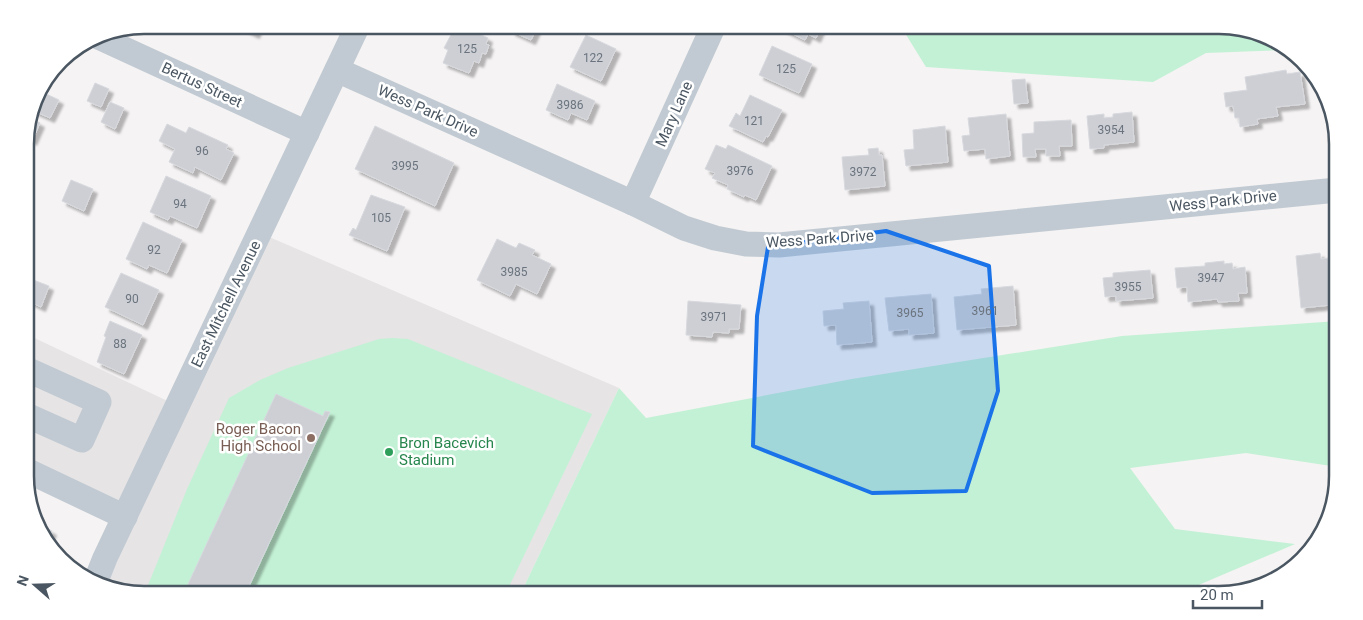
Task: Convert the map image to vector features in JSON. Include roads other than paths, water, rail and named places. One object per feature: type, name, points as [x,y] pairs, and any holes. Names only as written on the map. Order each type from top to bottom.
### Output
[{"type":"street","name":"East Mitchell Avenue","points":[[98,576],[124,517],[354,34]]},
{"type":"street","name":"Mary Lane","points":[[633,203],[710,34]]},
{"type":"street","name":"Bertus Street","points":[[106,41],[307,134]]},
{"type":"street","name":"Wess Park Drive","points":[[337,70],[633,203],[684,228],[714,238],[746,244],[779,245],[1329,191]]},
{"type":"street","points":[[34,373],[98,402],[82,440],[34,419]]},
{"type":"street","points":[[34,474],[124,517]]},
{"type":"place","name":"Roger Bacon High School","points":[[311,438]]},
{"type":"place","name":"Bron Bacevich Stadium","points":[[389,452]]}]
